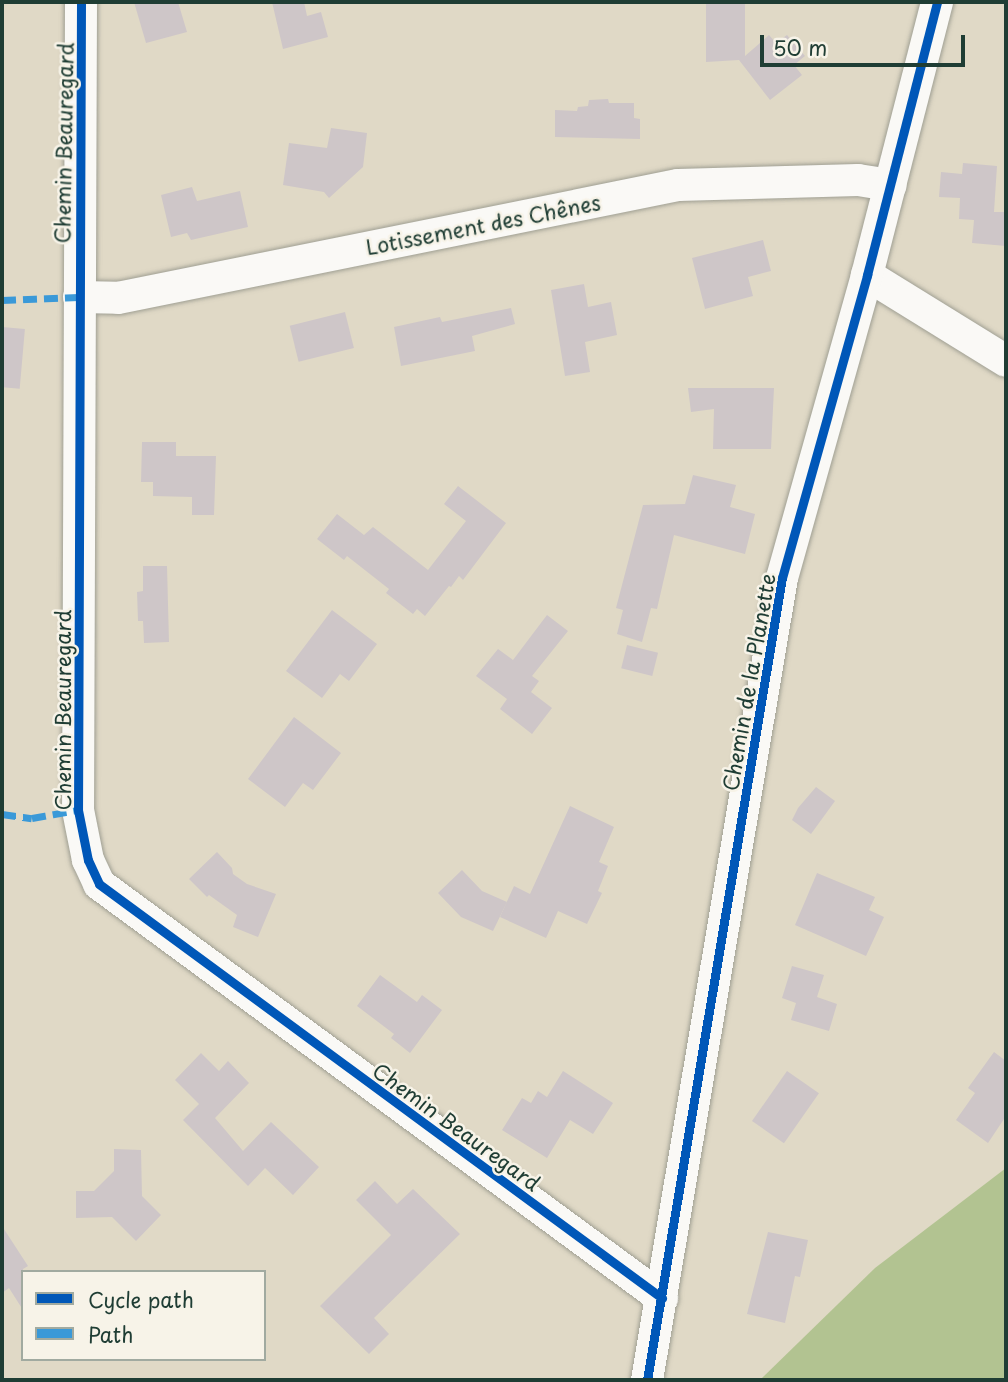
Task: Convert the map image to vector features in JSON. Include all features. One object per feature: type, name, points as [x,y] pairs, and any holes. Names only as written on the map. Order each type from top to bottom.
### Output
[{"type":"street","name":"Chemin Beauregard","points":[[82,2],[78,810],[88,860],[99,884],[662,1298]]},
{"type":"street","name":"Chemin de la Planette","points":[[648,1380],[782,578],[867,275],[937,2]]},
{"type":"street","name":"Lotissement des Chênes","points":[[79,297],[118,298],[678,185],[858,180],[891,185]]},
{"type":"street","points":[[867,275],[1006,361]]},
{"type":"green space","points":[[1006,1168],[1006,1380],[760,1380],[875,1268]]},
{"type":"building","points":[[134,2],[178,2],[187,32],[146,43]]},
{"type":"building","points":[[272,2],[304,2],[307,16],[321,12],[328,37],[283,49]]},
{"type":"building","points":[[706,2],[745,2],[745,56],[769,35],[776,43],[787,35],[805,56],[794,65],[802,75],[770,100],[739,60],[706,62]]},
{"type":"building","points":[[608,99],[609,103],[634,103],[634,118],[640,119],[640,139],[555,137],[555,110],[577,111],[578,107],[588,106],[589,100]]},
{"type":"building","points":[[331,128],[367,133],[363,167],[329,198],[324,192],[283,185],[289,143],[327,148]]},
{"type":"building","points":[[963,163],[997,166],[994,212],[1006,212],[1006,246],[972,243],[974,220],[959,219],[960,198],[939,197],[941,172],[962,174]]},
{"type":"building","points":[[192,187],[197,201],[240,191],[248,227],[191,240],[187,233],[171,237],[161,195]]},
{"type":"building","points":[[763,240],[771,271],[748,277],[753,296],[705,309],[692,258]]},
{"type":"building","points":[[584,284],[588,307],[611,302],[617,335],[585,342],[590,372],[565,376],[551,290]]},
{"type":"building","points":[[511,308],[515,324],[472,336],[475,351],[401,366],[394,327],[440,317],[442,322]]},
{"type":"building","points":[[345,312],[354,348],[299,362],[290,326]]},
{"type":"building","points":[[2,327],[25,329],[20,389],[2,387]]},
{"type":"building","points":[[688,388],[774,388],[771,449],[713,449],[714,409],[691,412]]},
{"type":"building","points":[[142,442],[176,442],[176,456],[216,456],[214,515],[192,515],[192,497],[153,496],[153,482],[141,482]]},
{"type":"building","points":[[693,475],[736,485],[730,507],[755,514],[745,554],[674,535],[657,609],[651,608],[642,642],[617,634],[623,610],[616,608],[643,505],[685,504]]},
{"type":"building","points":[[458,486],[506,523],[463,580],[459,576],[425,616],[417,609],[413,614],[386,593],[389,589],[347,556],[344,560],[317,539],[337,514],[364,535],[373,527],[428,570],[466,521],[444,504]]},
{"type":"building","points":[[143,566],[167,566],[169,642],[144,643],[143,621],[138,621],[137,592],[143,591]]},
{"type":"building","points":[[332,610],[377,644],[349,681],[340,674],[322,698],[286,671]]},
{"type":"building","points":[[547,615],[568,631],[532,676],[539,681],[531,692],[552,708],[532,734],[500,709],[507,699],[476,676],[498,649],[513,660]]},
{"type":"building","points":[[627,645],[658,653],[652,676],[621,668]]},
{"type":"building","points":[[294,717],[341,753],[313,790],[303,783],[285,807],[248,779]]},
{"type":"building","points":[[816,787],[835,801],[811,834],[792,820],[798,808]]},
{"type":"building","points":[[570,806],[614,827],[599,862],[608,866],[598,891],[602,893],[587,924],[558,911],[546,938],[500,917],[514,886],[530,894]]},
{"type":"building","points":[[217,852],[232,868],[233,874],[247,884],[276,894],[258,937],[233,927],[237,915],[209,895],[207,897],[189,879]]},
{"type":"building","points":[[462,870],[482,891],[507,902],[493,931],[461,917],[438,893]]},
{"type":"building","points":[[817,873],[875,897],[869,910],[884,917],[866,956],[795,925]]},
{"type":"building","points":[[792,966],[824,975],[817,997],[837,1004],[829,1031],[791,1020],[796,1003],[782,998]]},
{"type":"building","points":[[380,975],[417,1002],[422,995],[442,1010],[410,1053],[391,1038],[394,1034],[357,1006]]},
{"type":"building","points":[[994,1052],[1006,1061],[1006,1116],[988,1143],[956,1120],[975,1093],[968,1088]]},
{"type":"building","points":[[201,1053],[219,1071],[228,1061],[249,1083],[215,1118],[243,1151],[271,1122],[319,1167],[293,1195],[265,1168],[248,1186],[183,1120],[199,1104],[175,1080]]},
{"type":"building","points":[[563,1071],[613,1103],[593,1134],[570,1120],[547,1158],[502,1130],[522,1098],[531,1103],[538,1091],[547,1097]]},
{"type":"building","points":[[787,1071],[819,1093],[784,1143],[752,1121]]},
{"type":"building","points":[[114,1149],[141,1150],[142,1196],[161,1215],[136,1241],[112,1217],[76,1218],[76,1191],[94,1191],[114,1171]]},
{"type":"building","points":[[375,1181],[397,1204],[413,1189],[460,1234],[374,1318],[389,1334],[369,1354],[320,1306],[391,1235],[356,1200]]},
{"type":"building","points":[[2,1226],[28,1266],[21,1270],[21,1307],[9,1288],[2,1293]]},
{"type":"building","points":[[768,1232],[808,1240],[800,1277],[795,1276],[785,1323],[747,1314]]},
{"type":"marked path","points":[[2,300],[79,297]]},
{"type":"marked path","points":[[2,814],[32,818],[78,810]]},
{"type":"cycle path","points":[[81,2],[78,810],[88,860],[99,884],[662,1298]]},
{"type":"cycle path","points":[[647,1380],[782,578],[867,275],[937,2]]}]
